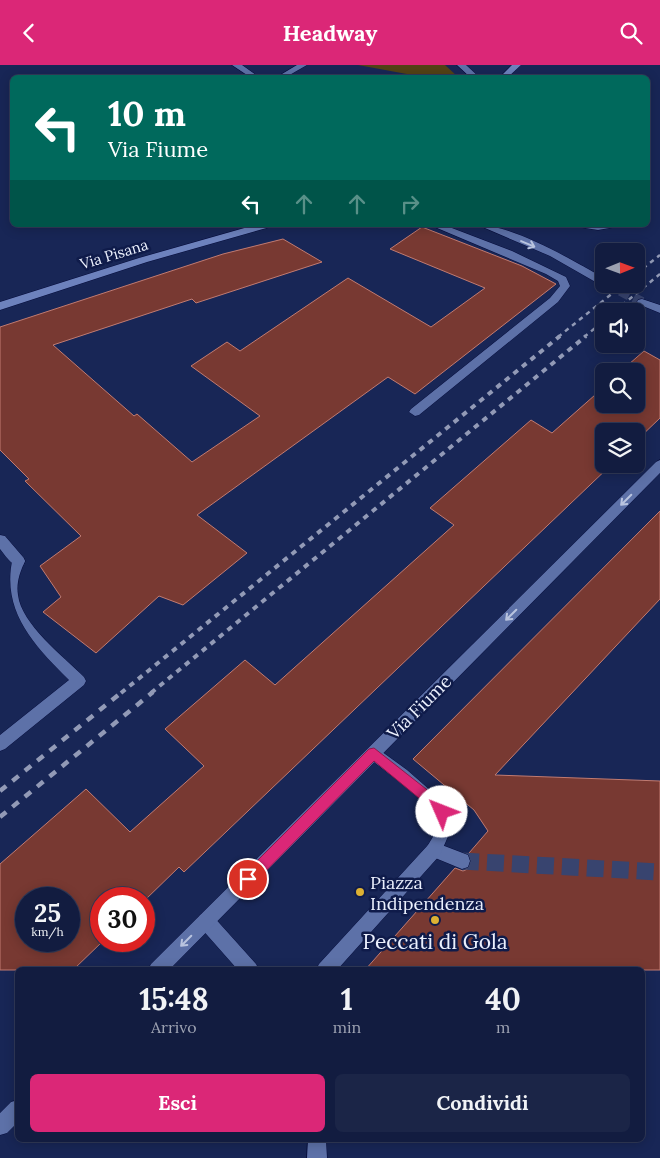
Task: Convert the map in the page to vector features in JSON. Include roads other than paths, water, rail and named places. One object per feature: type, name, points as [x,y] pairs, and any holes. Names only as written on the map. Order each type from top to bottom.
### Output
[{"type":"main road","points":[[506,75],[517,65]]},
{"type":"main road","name":"Via Pisana","points":[[0,306],[143,260],[259,227]]},
{"type":"street","points":[[236,65],[252,75]]},
{"type":"street","points":[[285,75],[303,65]]},
{"type":"street","points":[[460,65],[472,75]]},
{"type":"street","points":[[415,412],[554,300],[564,286],[562,279],[550,272],[508,253],[440,227]]},
{"type":"street","points":[[488,227],[554,255],[595,278]]},
{"type":"street","points":[[642,302],[660,309]]},
{"type":"street","name":"Via Fiume","points":[[160,967],[660,465]]},
{"type":"street","points":[[0,540],[18,561],[12,576],[10,596],[14,611],[26,628],[79,681],[0,744]]},
{"type":"street","points":[[328,967],[434,850],[443,833],[444,819],[442,812],[436,804],[374,753]]},
{"type":"street","points":[[434,850],[462,861]]},
{"type":"street","points":[[206,921],[247,967]]},
{"type":"street","points":[[0,1126],[15,1112]]},
{"type":"street","points":[[317,1142],[317,1158]]},
{"type":"tunnel","points":[[624,293],[642,302]]},
{"type":"tunnel","points":[[462,861],[660,872]]},
{"type":"railway","points":[[645,267],[660,255]]},
{"type":"railway","points":[[625,303],[660,274]]},
{"type":"railway","points":[[558,337],[613,293]]},
{"type":"railway","points":[[584,337],[595,328]]},
{"type":"railway","points":[[121,693],[560,336]]},
{"type":"railway","points":[[151,693],[586,336]]},
{"type":"railway","points":[[0,791],[122,692]]},
{"type":"railway","points":[[0,817],[153,692]]},
{"type":"place","name":"Piazza Indipendenza","points":[[360,892]]},
{"type":"place","name":"Peccati di Gola","points":[[435,920]]}]
